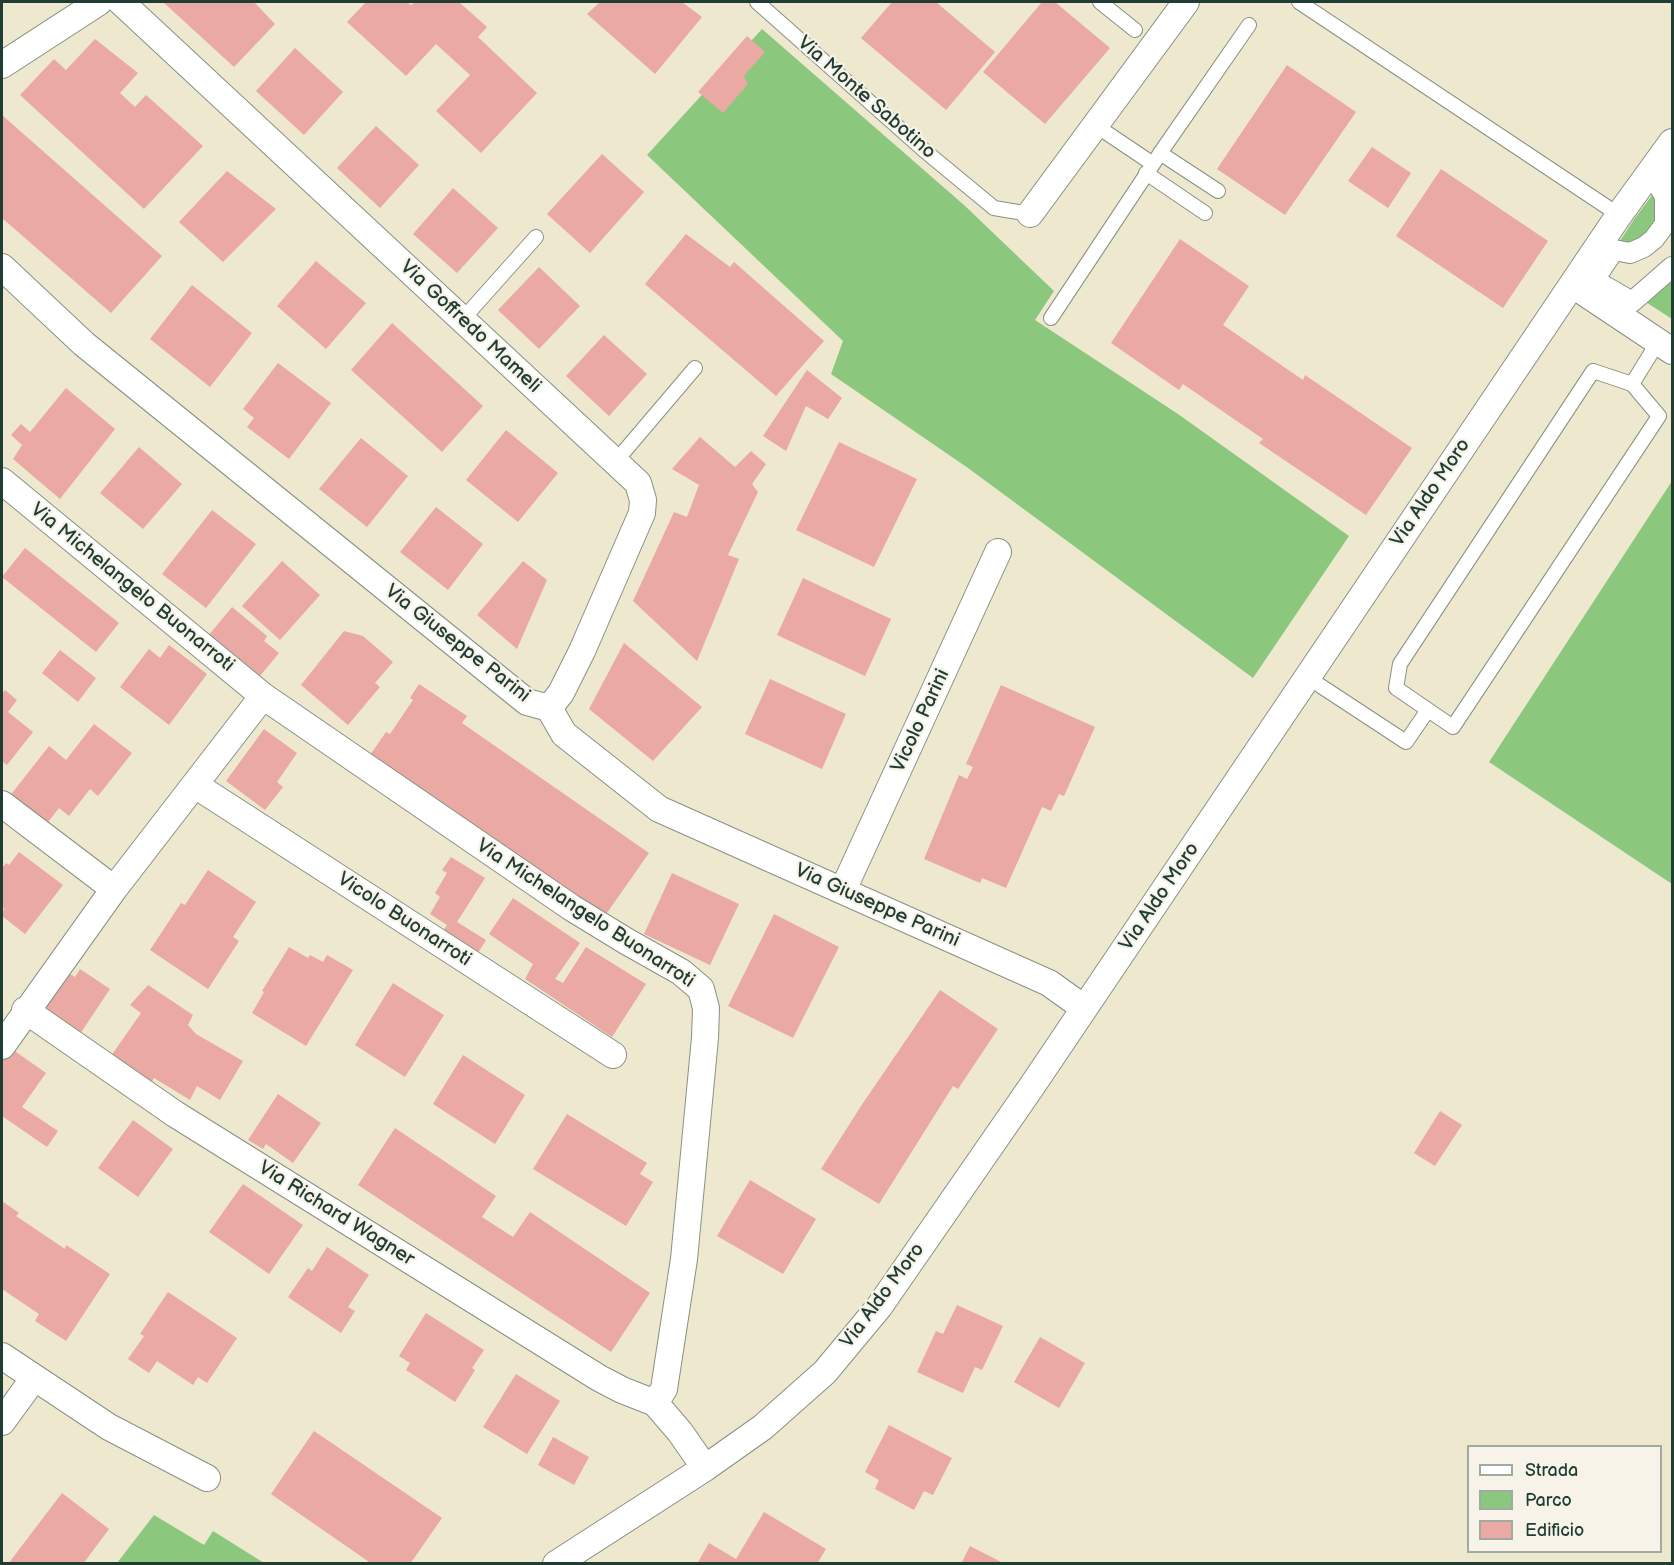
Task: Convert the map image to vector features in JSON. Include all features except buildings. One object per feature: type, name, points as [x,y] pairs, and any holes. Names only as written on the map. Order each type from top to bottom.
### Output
[{"type":"street","points":[[2,65],[99,2]]},
{"type":"street","name":"Via Goffredo Mameli","points":[[121,2],[638,483],[643,500],[642,513],[582,651],[561,693],[549,708]]},
{"type":"street","points":[[1030,214],[1095,124],[1144,37],[1186,2]]},
{"type":"street","name":"Via Aldo Moro","points":[[556,1563],[705,1468],[763,1427],[825,1372],[879,1307],[1084,1008],[1619,215],[1672,142]]},
{"type":"street","points":[[1672,169],[1659,186],[1665,197],[1665,224],[1654,239],[1644,247],[1630,253],[1614,250],[1594,280],[1632,302],[1672,267]]},
{"type":"street","name":"Via Giuseppe Parini","points":[[2,267],[84,344],[518,695],[527,702],[549,708],[564,734],[659,809],[1049,983],[1084,1008]]},
{"type":"street","points":[[1573,285],[1665,346]]},
{"type":"street","name":"Via Michelangelo Buonarroti","points":[[2,481],[263,696],[553,895],[681,972],[700,989],[706,1008],[705,1038],[684,1260],[664,1389],[655,1403]]},
{"type":"street","name":"Vicolo Parini","points":[[843,890],[998,552]]},
{"type":"street","points":[[2,1046],[25,1010],[114,889],[263,696]]},
{"type":"street","name":"Vicolo Buonarroti","points":[[195,785],[613,1055]]},
{"type":"street","points":[[2,804],[114,889]]},
{"type":"street","name":"Via Richard Wagner","points":[[25,1010],[195,1126],[599,1378],[655,1403]]},
{"type":"street","points":[[2,1356],[109,1427],[207,1478]]},
{"type":"street","points":[[2,1422],[34,1378]]},
{"type":"street","points":[[655,1403],[675,1425],[705,1468]]},
{"type":"lane","name":"Via Monte Sabotino","points":[[757,2],[994,208],[1030,214]]},
{"type":"lane","points":[[1100,2],[1144,37]]},
{"type":"lane","points":[[1299,2],[1619,215]]},
{"type":"lane","points":[[1051,318],[1153,163],[1248,25]]},
{"type":"lane","points":[[1095,124],[1153,163],[1205,213]]},
{"type":"lane","points":[[1153,163],[1218,191]]},
{"type":"lane","points":[[462,320],[536,237]]},
{"type":"lane","points":[[1632,384],[1665,346]]},
{"type":"lane","points":[[616,461],[695,368]]},
{"type":"lane","points":[[1593,370],[1632,384],[1659,416],[1453,727],[1396,688],[1400,664],[1593,370]]},
{"type":"lane","points":[[1307,677],[1406,742],[1428,710]]},
{"type":"green space","points":[[762,29],[964,205],[1054,291],[1035,320],[1178,414],[1349,536],[1253,678],[968,468],[831,374],[843,341],[647,155]]},
{"type":"green space","points":[[1659,186],[1654,239],[1614,250],[1635,218]]},
{"type":"green space","points":[[1672,267],[1672,319],[1638,297]]},
{"type":"green space","points":[[1672,481],[1672,884],[1489,762]]},
{"type":"green space","points":[[154,1515],[204,1545],[213,1531],[264,1563],[117,1563]]}]
